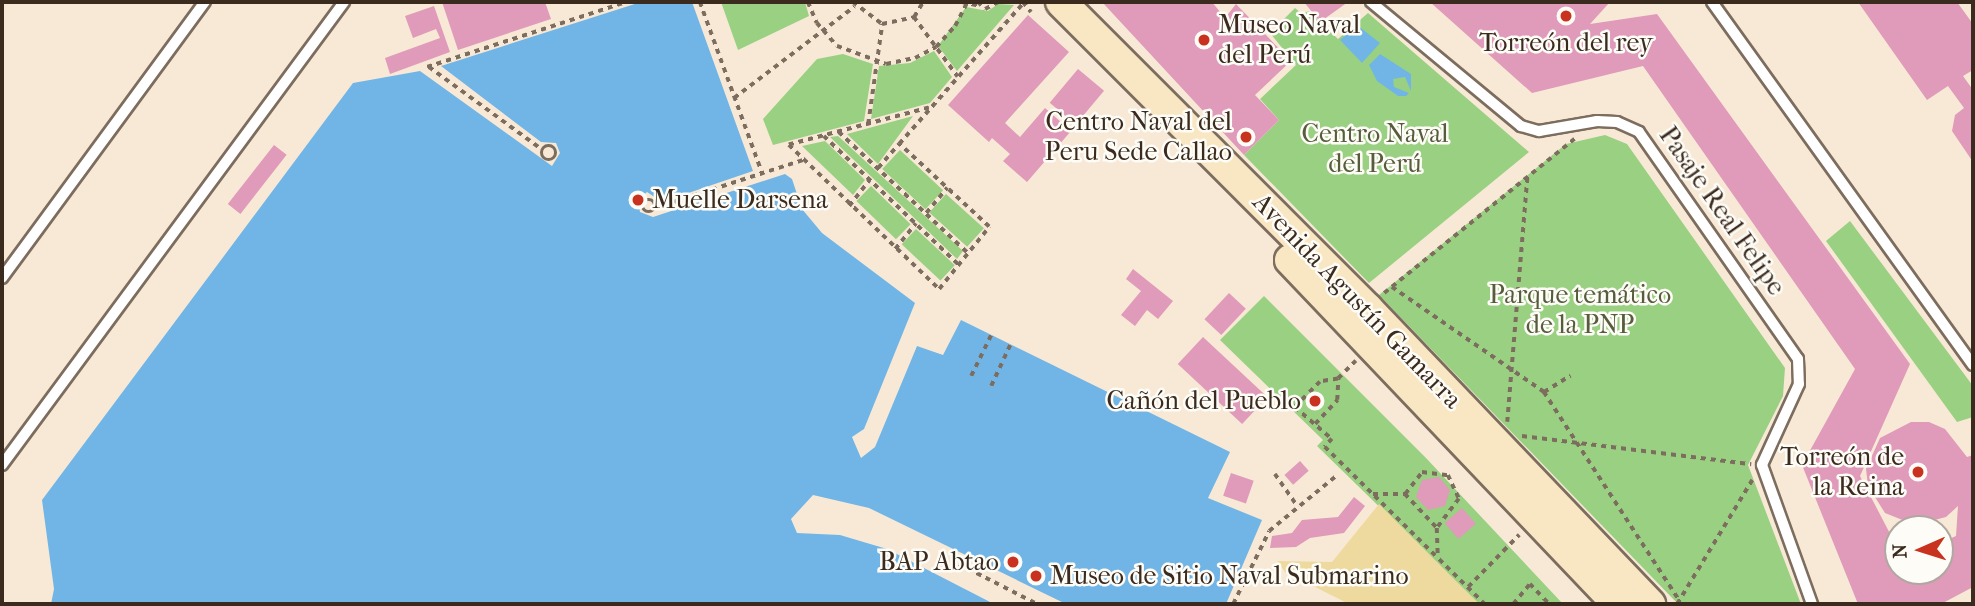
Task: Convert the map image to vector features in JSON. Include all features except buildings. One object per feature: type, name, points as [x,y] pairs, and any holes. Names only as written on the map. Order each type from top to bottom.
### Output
[{"type":"main road","name":"Avenida Agustín Gamarra","points":[[1061,2],[1367,308],[1650,604]]},
{"type":"main road","name":"Avenida Agustín Gamarra","points":[[1037,7],[1372,345],[1618,604]]},
{"type":"lane","points":[[2,278],[205,2]]},
{"type":"lane","points":[[2,465],[344,2]]},
{"type":"lane","name":"Pasaje Real Felipe","points":[[1371,2],[1521,126],[1539,131],[1597,121],[1617,122],[1639,132],[1798,359],[1799,384],[1762,465]]},
{"type":"lane","points":[[1712,2],[1973,365]]},
{"type":"lane","points":[[1762,465],[1812,604]]},
{"type":"path","points":[[543,150],[427,66],[626,2]]},
{"type":"path","points":[[700,2],[763,175]]},
{"type":"path","points":[[808,2],[822,31],[846,51],[876,62],[905,61],[936,47],[955,26],[965,2],[991,8],[998,2]]},
{"type":"path","points":[[734,97],[822,31],[853,4],[882,24],[914,16],[923,2]]},
{"type":"path","points":[[878,168],[1022,2],[1037,7]]},
{"type":"path","points":[[914,16],[958,77]]},
{"type":"path","points":[[868,124],[882,24]]},
{"type":"path","points":[[899,144],[989,227],[939,289],[849,206],[789,145],[929,108]]},
{"type":"path","points":[[1367,308],[1597,121]]},
{"type":"path","points":[[839,132],[969,254]]},
{"type":"path","points":[[824,136],[959,265]]},
{"type":"path","points":[[655,208],[803,160]]},
{"type":"path","points":[[1506,434],[1527,177]]},
{"type":"path","points":[[849,206],[869,180]]},
{"type":"path","points":[[926,213],[947,188]]},
{"type":"path","points":[[895,249],[916,223]]},
{"type":"path","points":[[1392,287],[1512,366],[1544,392],[1576,442],[1678,602],[1762,465],[1576,442],[1518,435]]},
{"type":"path","points":[[971,376],[990,335]]},
{"type":"path","points":[[991,386],[1010,345]]},
{"type":"path","points":[[1372,345],[1338,379],[1320,382],[1295,407],[1332,439],[1325,447],[1485,604]]},
{"type":"path","points":[[1544,392],[1570,376]]},
{"type":"path","points":[[1315,424],[1337,400],[1338,379]]},
{"type":"path","points":[[1405,494],[1422,472],[1448,475],[1459,499],[1437,528],[1438,558]]},
{"type":"path","points":[[1275,474],[1298,507]]},
{"type":"path","points":[[1233,604],[1269,531],[1336,476]]},
{"type":"path","points":[[1372,494],[1405,494],[1437,528]]},
{"type":"path","points":[[1468,588],[1535,518]]},
{"type":"path","points":[[959,564],[1037,604]]},
{"type":"path","points":[[1513,604],[1530,584],[1549,604]]},
{"type":"green space","points":[[721,2],[805,2],[809,16],[738,50]]},
{"type":"green space","points":[[998,4],[1014,5],[957,71],[938,46],[966,7],[988,11]]},
{"type":"green space","name":"Centro Naval del Perú","points":[[1295,8],[1302,14],[1309,11],[1338,39],[1368,13],[1529,152],[1369,283],[1244,155],[1279,120],[1260,99],[1296,65],[1270,33]]},
{"type":"green space","points":[[934,51],[952,77],[930,103],[871,119],[879,66],[910,63]]},
{"type":"green space","points":[[843,54],[873,64],[864,121],[773,145],[763,119],[817,59]]},
{"type":"green space","points":[[913,116],[878,164],[847,134]]},
{"type":"green space","name":"Parque temático de la PNP","points":[[1605,135],[1627,144],[1785,368],[1783,396],[1748,465],[1801,604],[1678,604],[1379,295],[1566,144]]},
{"type":"green space","points":[[838,136],[963,251],[957,259],[830,137]]},
{"type":"green space","points":[[825,141],[865,180],[853,195],[802,146]]},
{"type":"green space","points":[[900,150],[943,190],[925,209],[882,169]]},
{"type":"green space","points":[[871,186],[911,224],[896,239],[856,201]]},
{"type":"green space","points":[[946,194],[984,228],[967,247],[929,213]]},
{"type":"green space","points":[[1850,221],[1973,386],[1973,417],[1957,422],[1826,241]]},
{"type":"green space","points":[[916,229],[955,265],[940,281],[902,244]]},
{"type":"green space","points":[[1264,296],[1426,458],[1563,604],[1479,604],[1317,446],[1323,440],[1220,340]]},
{"type":"sand","points":[[1379,504],[1479,604],[1349,604],[1285,572],[1277,561],[1332,562]]},
{"type":"water","points":[[641,2],[692,2],[753,171],[662,202],[647,192],[638,200],[640,212],[653,217],[785,174],[792,179],[802,209],[822,233],[915,303],[864,429],[852,437],[861,458],[875,447],[917,346],[943,355],[961,320],[1230,452],[1208,498],[1262,520],[1226,604],[1066,604],[869,508],[813,495],[791,519],[797,533],[840,535],[887,549],[994,604],[51,604],[54,589],[42,500],[353,83],[420,71],[552,166],[560,153],[556,143],[541,142],[441,66]]},
{"type":"water","points":[[1357,25],[1380,43],[1362,63],[1340,40]]},
{"type":"water","points":[[1380,54],[1411,74],[1411,91],[1405,77],[1393,79],[1394,87],[1409,93],[1406,96],[1398,96],[1377,81],[1369,65]]},
{"type":"place","name":"Torreón del rey","points":[[1566,16]]},
{"type":"place","name":"Museo Naval del Perú","points":[[1204,40]]},
{"type":"place","name":"Centro Naval del Peru Sede Callao","points":[[1246,137]]},
{"type":"place","name":"Muelle Darsena","points":[[638,200]]},
{"type":"place","name":"Cañón del Pueblo","points":[[1315,401]]},
{"type":"place","name":"Torreón de la Reina","points":[[1918,472]]},
{"type":"place","name":"BAP Abtao","points":[[1013,562]]},
{"type":"place","name":"Museo de Sitio Naval Submarino","points":[[1036,576]]}]
